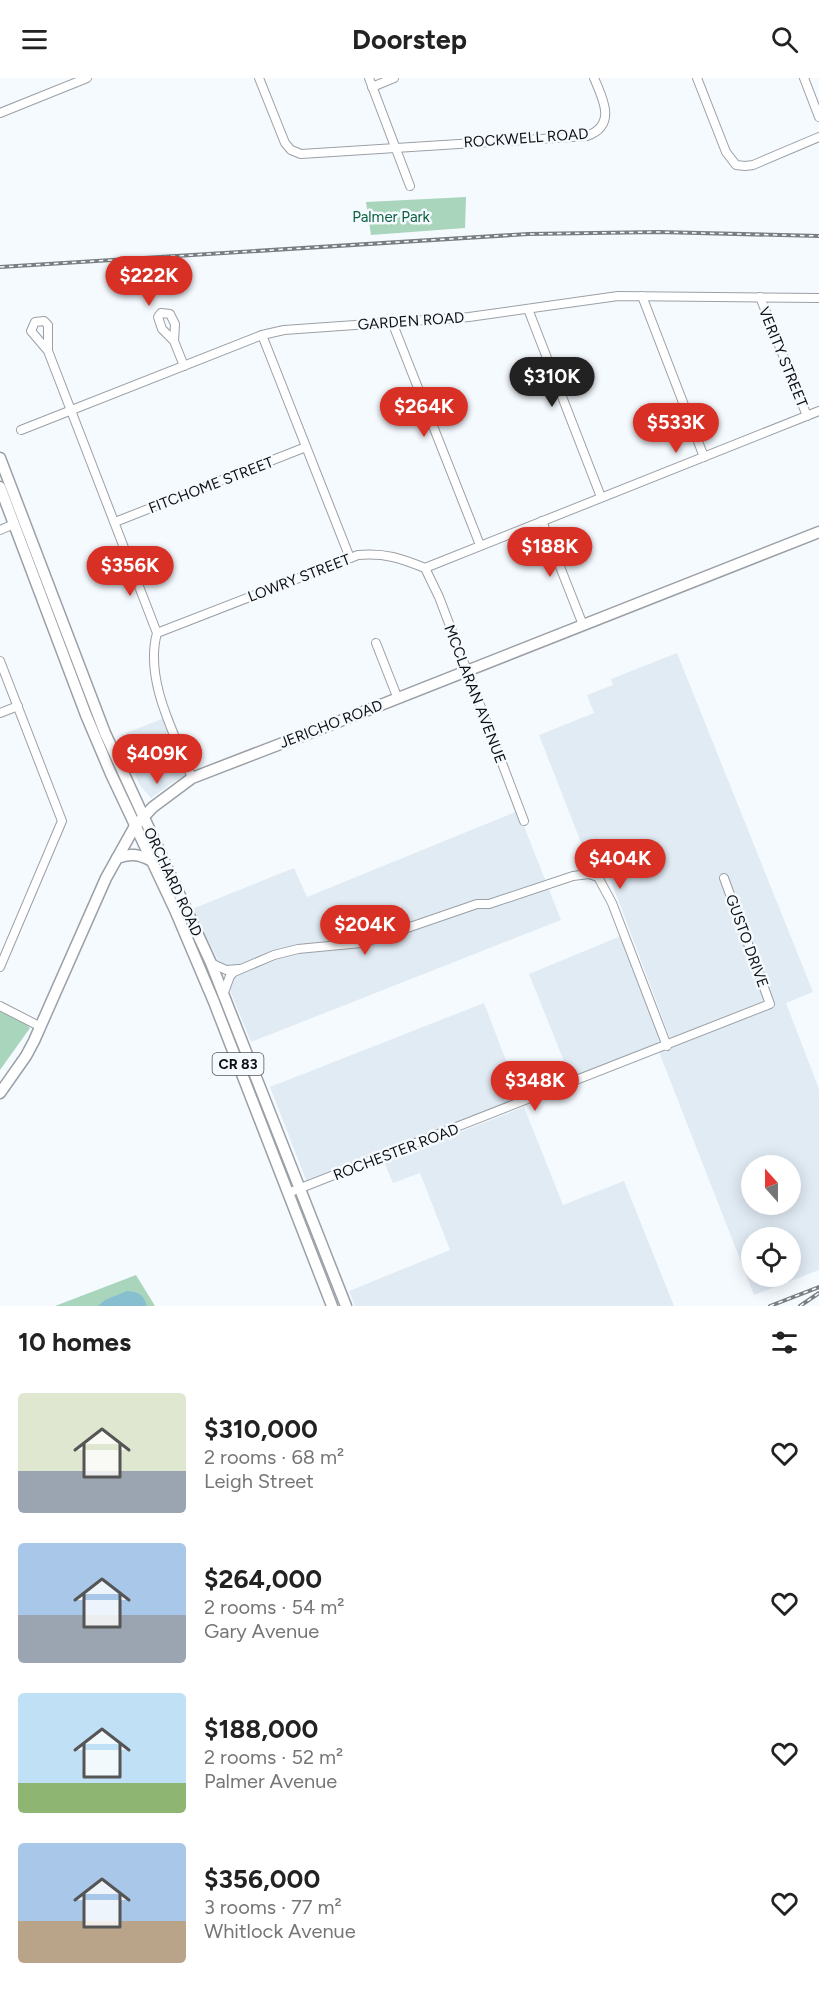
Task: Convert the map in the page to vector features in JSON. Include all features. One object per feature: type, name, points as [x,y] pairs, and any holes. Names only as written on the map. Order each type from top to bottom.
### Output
[{"type":"main road","name":"ORCHARD ROAD","points":[[0,458],[101,723],[211,963],[346,1306]]},
{"type":"main road","name":"ORCHARD ROAD","points":[[0,488],[86,715],[175,910],[214,1002],[332,1306]]},
{"type":"main road","name":"JERICHO ROAD","points":[[0,1093],[26,1056],[41,1027],[117,858],[135,826],[168,794],[192,778],[819,532]]},
{"type":"main road","points":[[117,858],[133,854],[152,861]]},
{"type":"street","points":[[0,113],[87,78]]},
{"type":"street","points":[[259,78],[285,144],[291,150],[301,154],[396,147]]},
{"type":"street","points":[[394,78],[370,82],[410,186]]},
{"type":"street","name":"ROCKWELL ROAD","points":[[396,147],[587,136],[599,130],[605,121],[605,104],[594,78]]},
{"type":"street","points":[[697,78],[723,144],[736,165],[753,165],[819,137]]},
{"type":"street","points":[[804,78],[819,117]]},
{"type":"street","name":"GARDEN ROAD","points":[[21,430],[262,335],[284,330],[469,317],[618,296],[819,298]]},
{"type":"street","points":[[642,296],[704,457]]},
{"type":"street","name":"VERITY STREET","points":[[760,297],[807,416]]},
{"type":"street","points":[[528,309],[601,497]]},
{"type":"street","points":[[392,322],[480,545]]},
{"type":"street","points":[[262,335],[350,558]]},
{"type":"street","points":[[174,341],[184,366]]},
{"type":"street","points":[[48,351],[157,633],[153,660],[157,684],[192,778]]},
{"type":"street","points":[[425,568],[819,411]]},
{"type":"street","name":"FITCHOME STREET","points":[[115,522],[306,447]]},
{"type":"street","points":[[542,521],[583,625]]},
{"type":"street","points":[[0,530],[14,524]]},
{"type":"street","name":"LOWRY STREET","points":[[157,633],[350,558],[374,554],[395,556],[425,568]]},
{"type":"street","name":"MCCLARAN AVENUE","points":[[425,568],[439,597],[524,821]]},
{"type":"street","points":[[376,643],[398,699]]},
{"type":"street","points":[[0,661],[62,821],[0,967]]},
{"type":"street","points":[[0,713],[18,706]]},
{"type":"street","points":[[224,995],[230,976],[240,969],[274,955],[298,949],[371,940],[477,903],[489,904],[573,876],[589,874],[598,877],[612,903],[667,1046]]},
{"type":"street","name":"GUSTO DRIVE","points":[[724,878],[770,1004]]},
{"type":"street","points":[[211,963],[226,970],[240,969]]},
{"type":"street","name":"ROCHESTER ROAD","points":[[288,1193],[770,1004]]},
{"type":"street","points":[[0,1006],[41,1027]]},
{"type":"shaded area","points":[[677,653],[813,992],[786,1003],[819,1089],[819,1270],[801,1277],[801,1227],[741,1227],[741,1262],[659,1052],[673,1046],[619,902],[610,879],[591,868],[539,735],[594,713],[587,695],[613,685],[611,679]]},
{"type":"shaded area","points":[[172,715],[194,771],[173,782],[151,798],[139,784],[121,735]]},
{"type":"shaded area","points":[[518,811],[561,920],[251,1042],[217,958],[192,909],[294,868],[307,897]]},
{"type":"shaded area","points":[[621,936],[664,1044],[572,1081],[529,974]]},
{"type":"shaded area","points":[[484,1003],[520,1097],[306,1180],[270,1087]]},
{"type":"shaded area","points":[[524,1107],[563,1205],[624,1181],[674,1306],[355,1306],[349,1291],[450,1250],[420,1173],[393,1183],[384,1162]]},
{"type":"shaded area","points":[[751,1287],[775,1287],[754,1295]]},
{"type":"green space","name":"Palmer Park","points":[[466,197],[465,228],[371,235],[366,202]]},
{"type":"green space","points":[[0,1010],[24,1022],[30,1028],[0,1070]]},
{"type":"green space","points":[[136,1275],[155,1306],[55,1306]]},
{"type":"water","points":[[127,1291],[140,1294],[147,1306],[98,1306],[105,1300]]},
{"type":"railway","points":[[0,267],[528,234],[659,232],[819,236]]},
{"type":"railway","points":[[770,1306],[819,1287]]},
{"type":"railway","points":[[800,1306],[819,1293]]}]
